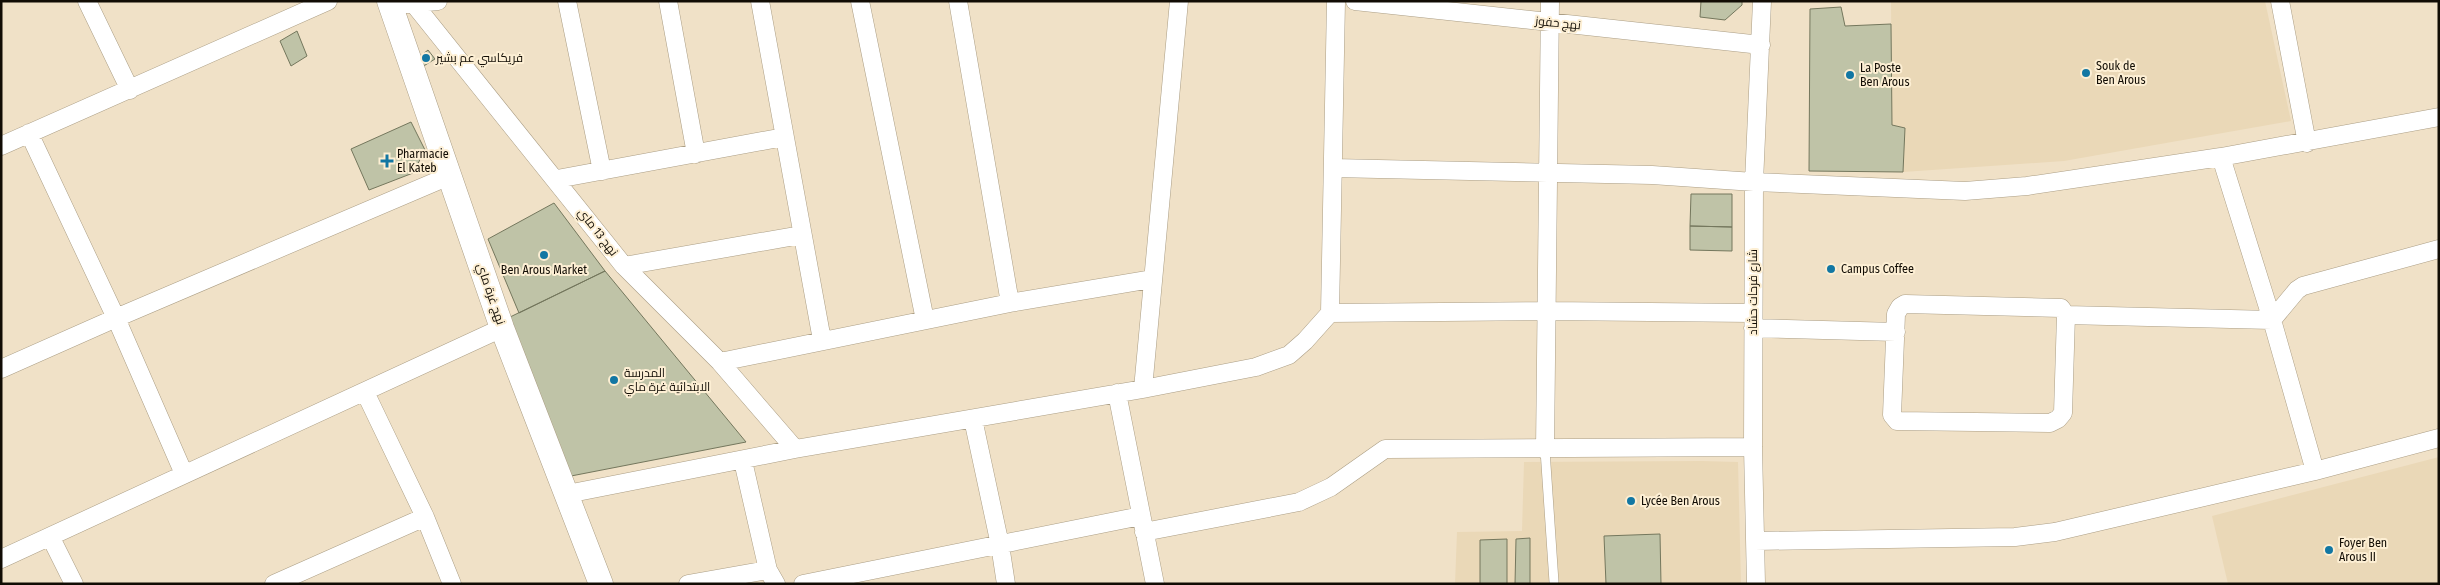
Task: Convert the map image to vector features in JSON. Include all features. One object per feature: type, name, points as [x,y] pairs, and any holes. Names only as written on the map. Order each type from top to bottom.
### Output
[{"type":"street","points":[[87,1],[130,90]]},
{"type":"street","points":[[1,146],[328,1]]},
{"type":"street","points":[[398,3],[438,1]]},
{"type":"street","points":[[567,1],[602,171]]},
{"type":"street","points":[[668,1],[696,154]]},
{"type":"street","points":[[760,1],[801,235],[822,340]]},
{"type":"street","points":[[860,1],[925,320]]},
{"type":"street","points":[[958,1],[1010,303]]},
{"type":"street","points":[[1143,389],[1179,1]]},
{"type":"street","points":[[566,494],[795,449],[1143,389],[1256,367],[1289,354],[1305,341],[1330,313],[1336,1]]},
{"type":"street","name":"نهج حفوز","points":[[1355,1],[1761,45]]},
{"type":"street","points":[[1545,450],[1550,1]]},
{"type":"street","name":"شارع فرحات حشاد","points":[[1756,584],[1753,447],[1754,182],[1762,1]]},
{"type":"street","points":[[2280,1],[2307,143]]},
{"type":"street","name":"نهج غرة ماي","points":[[398,3],[449,176],[502,328],[601,584]]},
{"type":"street","name":"نهج 13 ماي","points":[[398,3],[472,78],[557,179],[624,266],[720,362],[795,449]]},
{"type":"street","points":[[1333,168],[1652,175],[1754,182],[1965,191],[2027,186],[2222,157],[2307,143],[2439,117]]},
{"type":"street","points":[[29,133],[116,318],[184,474]]},
{"type":"street","points":[[557,179],[784,137]]},
{"type":"street","points":[[2222,157],[2272,320],[2314,471]]},
{"type":"street","points":[[1,369],[449,176]]},
{"type":"street","points":[[624,266],[801,235]]},
{"type":"street","points":[[2272,320],[2297,290],[2304,286],[2439,249]]},
{"type":"street","points":[[720,362],[1010,303],[1152,279]]},
{"type":"street","points":[[1905,304],[2057,306],[2066,315],[2063,413],[2058,419],[2050,423],[1897,421],[1892,416],[1896,314],[1900,307],[1905,304]]},
{"type":"street","points":[[1330,313],[1547,311],[1753,320],[1896,332]]},
{"type":"street","points":[[2066,315],[2272,320]]},
{"type":"street","points":[[1,560],[502,328]]},
{"type":"street","points":[[365,392],[425,517],[452,584]]},
{"type":"street","points":[[1117,393],[1155,584]]},
{"type":"street","points":[[972,419],[1000,545],[1006,584]]},
{"type":"street","points":[[1754,541],[2015,537],[2055,532],[2314,471],[2439,438]]},
{"type":"street","points":[[803,584],[1000,545],[1299,502],[1331,487],[1385,449],[1545,450],[1753,447]]},
{"type":"street","points":[[688,584],[772,577],[743,460]]},
{"type":"street","points":[[274,584],[425,517]]},
{"type":"street","points":[[51,538],[74,584]]},
{"type":"lane","points":[[1545,450],[1554,582]]},
{"type":"shaded area","name":"Souk de Ben Arous","points":[[1891,1],[2265,1],[2291,121],[2064,161],[1903,172],[1905,128],[1892,125]]},
{"type":"shaded area","name":"Foyer Ben Arous II","points":[[2439,457],[2439,584],[2228,584],[2212,516]]},
{"type":"shaded area","name":"Lycée Ben Arous","points":[[1524,462],[1738,462],[1741,584],[1455,584],[1457,532],[1522,531]]},
{"type":"building","points":[[1701,1],[1742,1],[1742,5],[1725,20],[1700,17]]},
{"type":"building","name":"La Poste Ben Arous","points":[[1841,7],[1845,26],[1891,24],[1892,125],[1905,128],[1903,172],[1809,171],[1810,9]]},
{"type":"building","points":[[297,31],[307,56],[291,66],[280,41]]},
{"type":"building","name":"فريكاسي عم بشير","points":[[428,50],[435,59],[422,67],[418,58]]},
{"type":"building","name":"Pharmacie El Kateb","points":[[411,122],[425,150],[413,173],[369,190],[351,149]]},
{"type":"building","points":[[1691,194],[1732,194],[1732,227],[1690,226]]},
{"type":"building","name":"Ben Arous Market","points":[[554,203],[605,271],[519,313],[488,239]]},
{"type":"building","points":[[1690,226],[1732,227],[1732,251],[1690,250]]},
{"type":"building","name":"المدرسة الابتدائية غرة ماي","points":[[605,271],[746,442],[571,476],[508,318]]},
{"type":"building","points":[[1660,534],[1661,584],[1606,584],[1604,536]]},
{"type":"building","points":[[1530,538],[1530,584],[1515,584],[1516,539]]},
{"type":"building","points":[[1507,539],[1507,584],[1480,584],[1480,540]]},
{"type":"place","name":"فريكاسي عم بشير","points":[[426,58]]},
{"type":"place","name":"Souk de Ben Arous","points":[[2086,73]]},
{"type":"place","name":"La Poste Ben Arous","points":[[1850,75]]},
{"type":"place","name":"Pharmacie El Kateb","points":[[387,161]]},
{"type":"place","name":"Ben Arous Market","points":[[544,255]]},
{"type":"place","name":"Campus Coffee","points":[[1831,269]]},
{"type":"place","name":"المدرسة الابتدائية غرة ماي","points":[[614,380]]},
{"type":"place","name":"Lycée Ben Arous","points":[[1631,501]]},
{"type":"place","name":"Foyer Ben Arous II","points":[[2329,550]]}]
